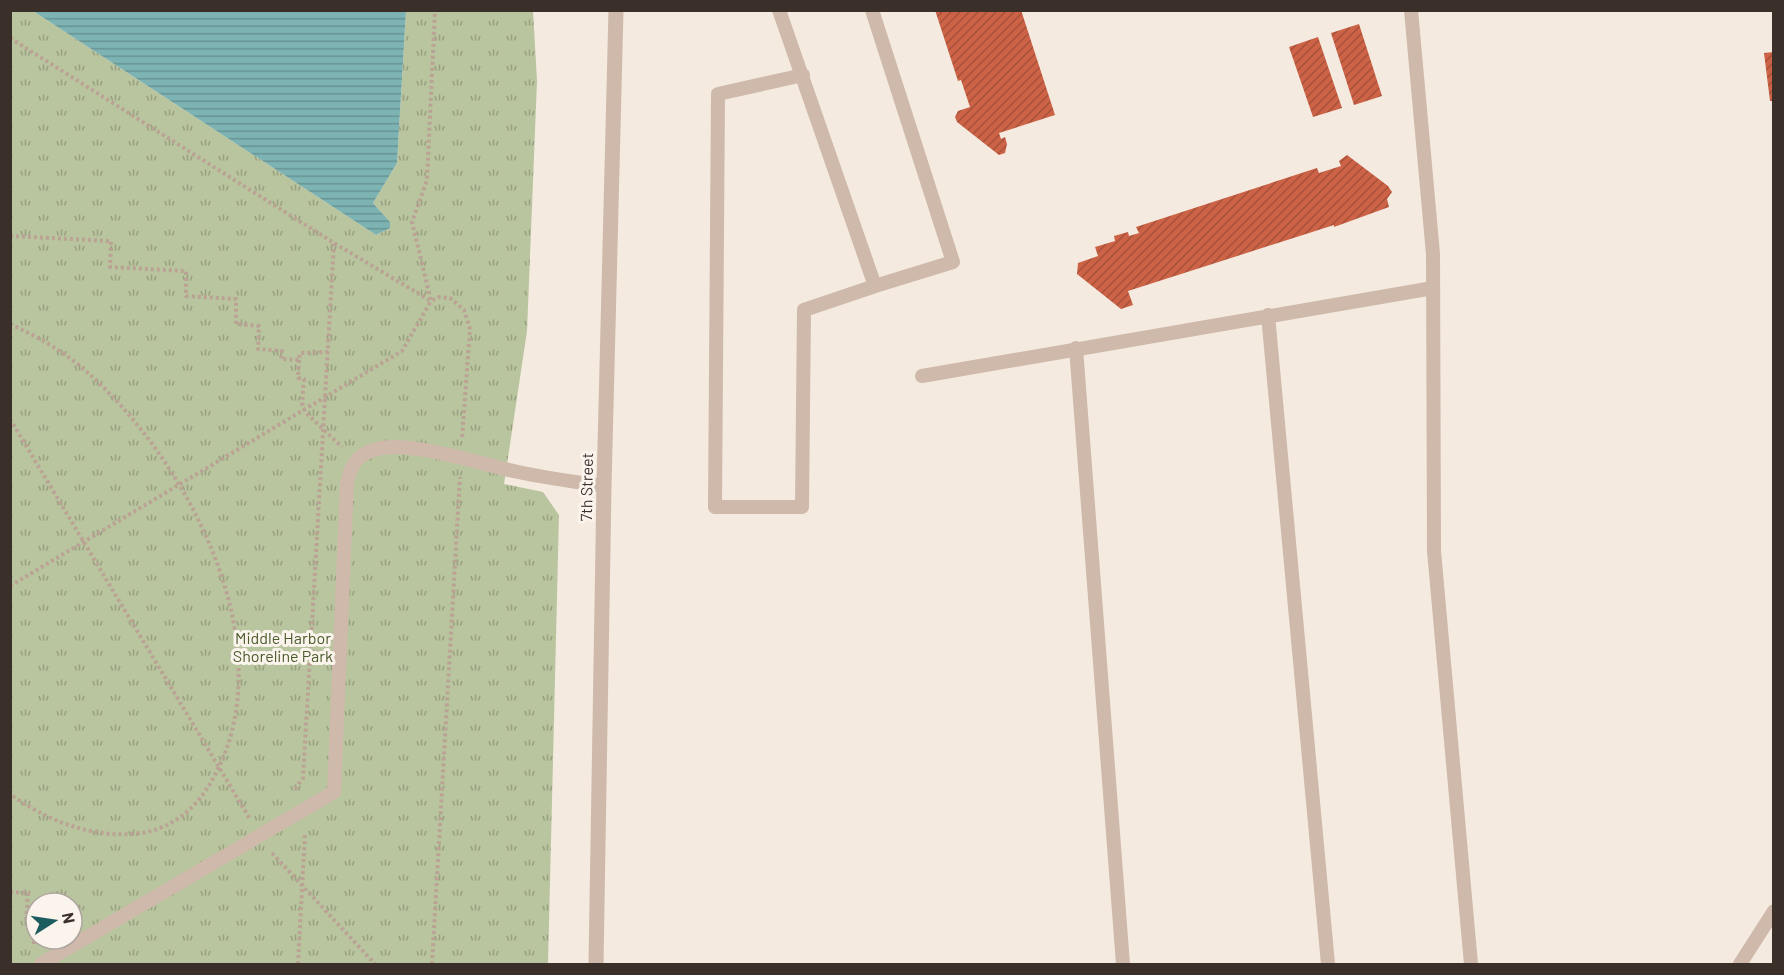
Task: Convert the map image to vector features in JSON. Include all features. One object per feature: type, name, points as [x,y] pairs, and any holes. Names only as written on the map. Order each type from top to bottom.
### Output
[{"type":"street","name":"7th Street","points":[[596,964],[604,486],[616,10]]},
{"type":"lane","points":[[779,10],[875,286]]},
{"type":"lane","points":[[803,75],[718,94],[715,507],[802,507],[804,310],[953,262],[872,10]]},
{"type":"lane","points":[[1411,10],[1433,254],[1434,551],[1471,964]]},
{"type":"lane","points":[[922,376],[1434,288]]},
{"type":"lane","points":[[1268,315],[1328,964]]},
{"type":"lane","points":[[1076,348],[1123,964]]},
{"type":"lane","points":[[41,964],[334,792],[347,483],[350,467],[356,459],[367,452],[397,447],[460,458],[519,472],[604,486]]},
{"type":"lane","points":[[1740,964],[1773,911]]},
{"type":"path","points":[[431,301],[412,222],[427,180],[435,10]]},
{"type":"path","points":[[10,38],[334,243],[431,301]]},
{"type":"path","points":[[10,236],[111,241],[110,267],[186,271],[186,296],[236,299],[236,324],[259,326],[258,350],[282,351],[281,359],[299,360]]},
{"type":"path","points":[[293,792],[303,778],[334,243]]},
{"type":"path","points":[[10,586],[305,412],[402,351],[431,301],[439,297],[450,297],[464,310],[470,329],[460,458],[432,964]]},
{"type":"path","points":[[10,324],[53,346],[86,370],[147,434],[181,484],[206,536],[216,566],[236,641],[238,675],[236,716],[229,748],[206,794],[186,814],[146,833],[116,835],[75,828],[26,806],[10,794]]},
{"type":"path","points":[[328,352],[300,353],[298,378],[304,379],[302,403],[305,412],[324,432],[356,459]]},
{"type":"path","points":[[10,419],[86,542],[260,837],[303,888],[375,964]]},
{"type":"path","points":[[298,964],[309,783],[303,778]]},
{"type":"path","points":[[250,819],[259,813]]},
{"type":"green space","name":"Middle Harbor Shoreline Park","points":[[10,11],[33,11],[376,235],[390,228],[390,222],[373,203],[397,163],[406,11],[533,11],[537,81],[527,331],[504,484],[543,492],[559,515],[548,964],[11,964]]},
{"type":"water","points":[[33,11],[406,11],[397,163],[373,203],[390,222],[390,228],[376,235]]},
{"type":"building","points":[[935,10],[1021,10],[1055,115],[999,133],[1001,139],[1005,137],[1007,144],[1005,153],[999,155],[957,122],[955,117],[958,111],[970,107],[961,80],[958,81]]},
{"type":"building","points":[[1359,24],[1382,96],[1354,105],[1331,33]]},
{"type":"building","points":[[1318,37],[1342,108],[1313,117],[1289,47]]},
{"type":"building","points":[[1774,52],[1774,101],[1770,101],[1764,53]]},
{"type":"building","points":[[1347,155],[1388,186],[1392,192],[1387,199],[1389,207],[1334,227],[1334,225],[1128,291],[1133,305],[1121,309],[1077,274],[1078,263],[1098,256],[1095,247],[1115,241],[1114,236],[1128,232],[1129,236],[1139,233],[1136,227],[1317,168],[1319,173],[1341,166],[1339,161]]}]
